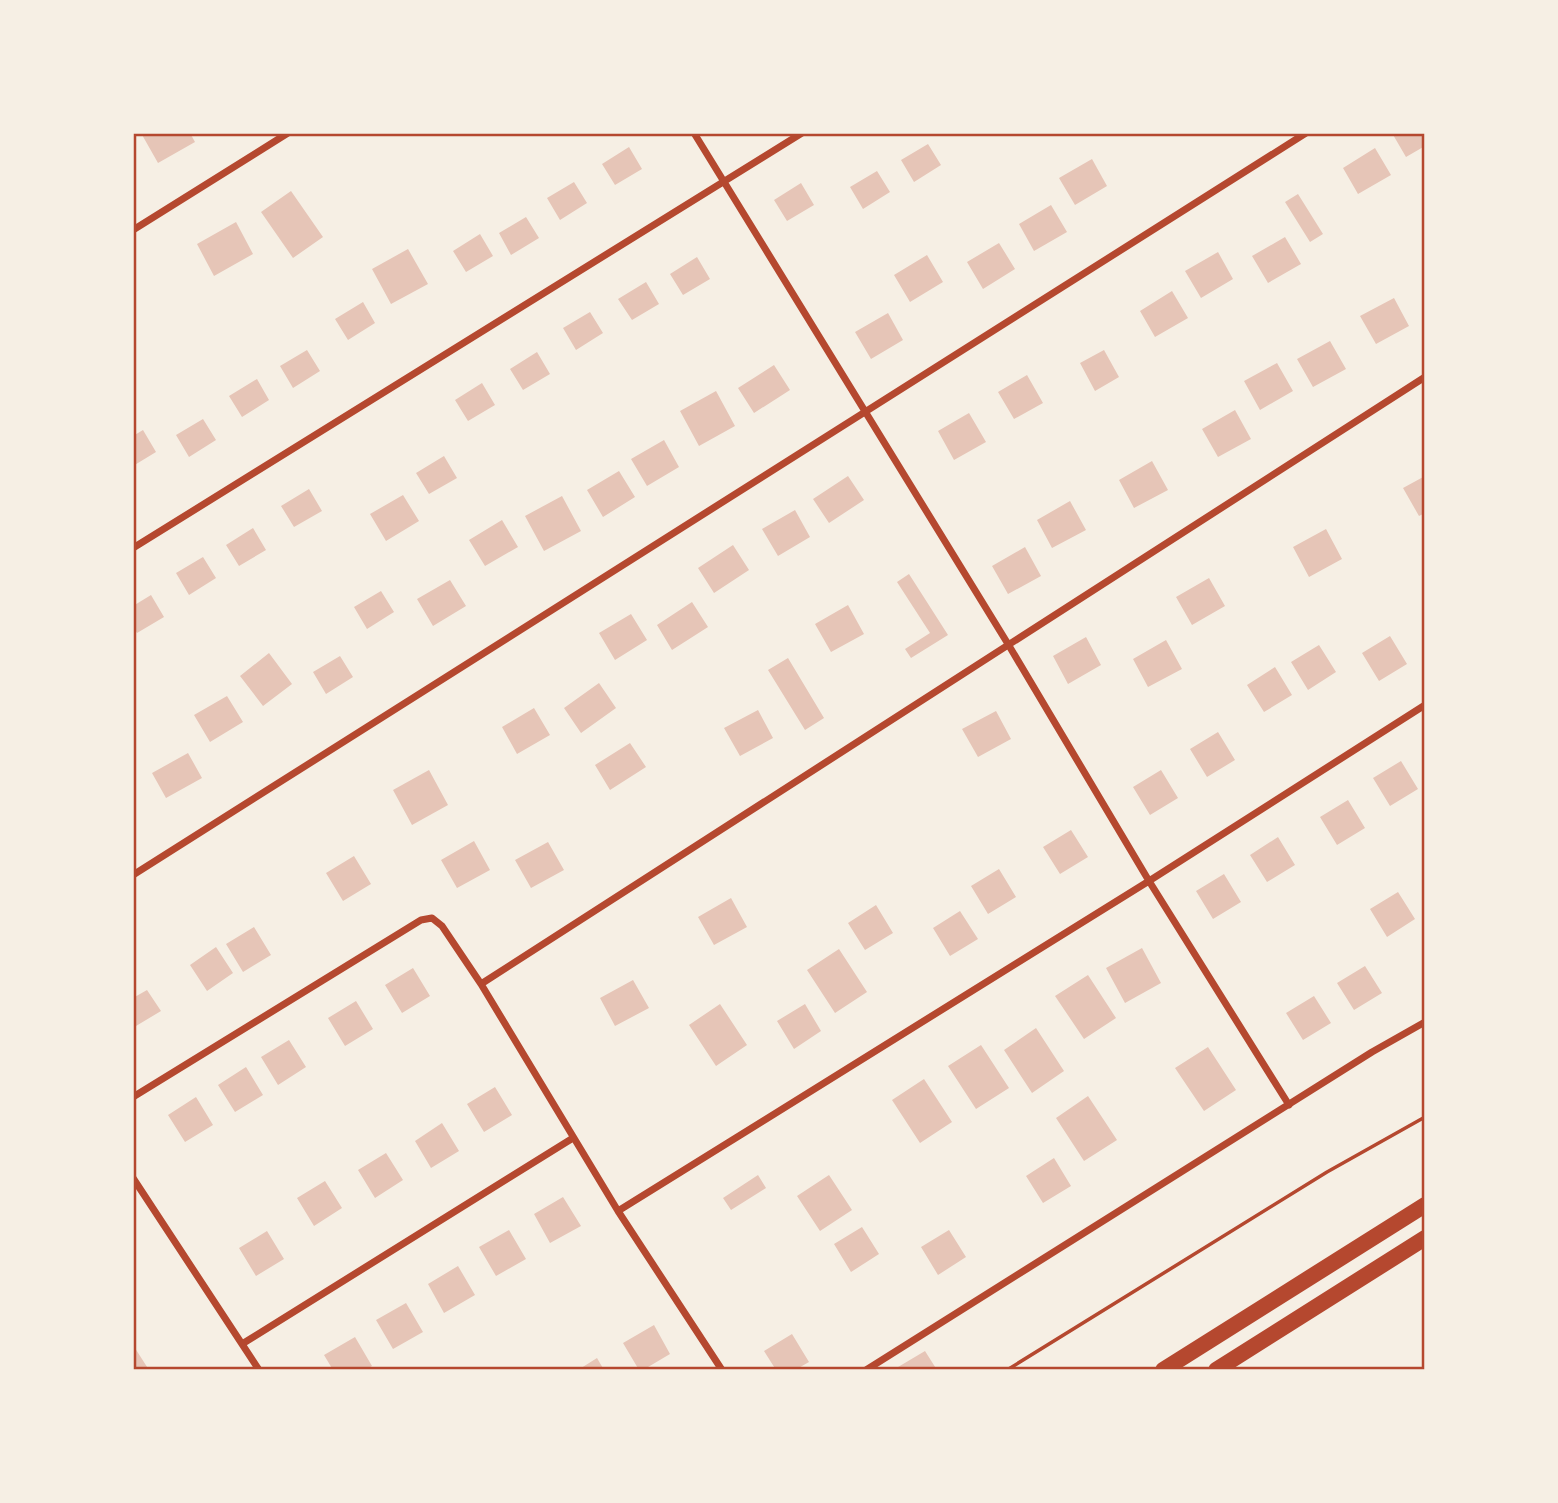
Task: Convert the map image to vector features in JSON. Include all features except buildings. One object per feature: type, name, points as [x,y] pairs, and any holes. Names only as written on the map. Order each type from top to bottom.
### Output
[{"type":"main road","points":[[1163,1370],[1423,1211]]},
{"type":"main road","points":[[1216,1370],[1425,1238]]},
{"type":"street","points":[[133,230],[288,133]]},
{"type":"street","points":[[694,133],[1008,644],[1149,881],[1289,1105]]},
{"type":"street","points":[[133,548],[802,133]]},
{"type":"street","points":[[133,875],[1306,133]]},
{"type":"street","points":[[481,984],[1425,377]]},
{"type":"street","points":[[618,1211],[1149,881],[1425,705]]},
{"type":"street","points":[[133,1097],[421,920],[432,918],[442,926],[481,984],[618,1211],[722,1370]]},
{"type":"street","points":[[866,1370],[1371,1052],[1425,1022]]},
{"type":"street","points":[[242,1344],[573,1138]]},
{"type":"street","points":[[133,1178],[259,1370]]},
{"type":"path","points":[[1007,1370],[1327,1172],[1425,1117]]}]
